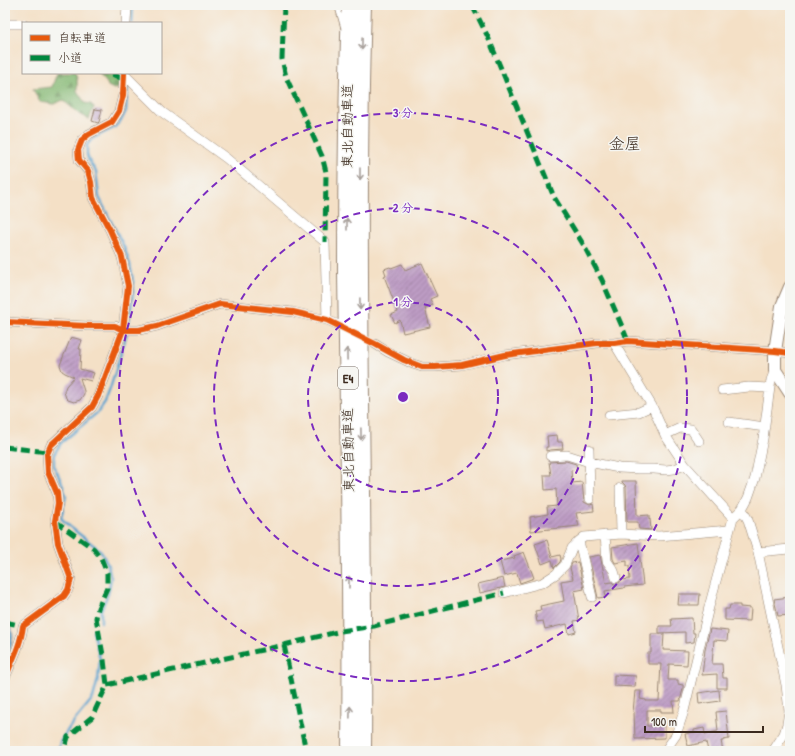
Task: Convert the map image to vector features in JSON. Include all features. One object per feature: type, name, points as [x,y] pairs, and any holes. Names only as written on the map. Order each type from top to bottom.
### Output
[{"type":"highway","name":"東北自動車道","points":[[350,5],[346,269],[351,675],[350,751]]},
{"type":"highway","name":"東北自動車道","points":[[363,5],[360,157],[364,675],[363,751]]},
{"type":"main road","points":[[790,287],[782,306],[775,351],[775,370],[790,393]]},
{"type":"street","points":[[126,22],[127,5]]},
{"type":"street","points":[[5,24],[22,24]]},
{"type":"street","points":[[5,678],[22,634],[23,626],[64,596],[68,590],[71,579],[58,543],[55,521],[58,503],[57,493],[48,472],[47,454],[50,445],[92,407],[126,330],[128,286],[122,257],[94,198],[88,171],[79,160],[78,150],[82,140],[89,134],[112,122],[119,111],[123,95],[123,74]]},
{"type":"street","points":[[124,74],[162,112],[226,158],[325,242],[327,320]]},
{"type":"street","points":[[5,322],[115,326],[126,330],[139,330],[157,326],[220,304],[293,312],[327,320],[341,326]]},
{"type":"street","points":[[375,344],[388,352],[422,367],[462,365],[505,355],[597,343],[628,341],[790,353]]},
{"type":"street","points":[[614,343],[652,406],[665,435],[685,465],[733,518]]},
{"type":"street","points":[[665,751],[676,735],[684,711],[729,530],[733,518],[742,509],[748,498],[755,478],[764,439],[771,380],[775,370]]},
{"type":"street","points":[[722,390],[748,387],[770,388]]},
{"type":"street","points":[[610,414],[639,412],[652,406]]},
{"type":"street","points":[[729,422],[765,427]]},
{"type":"street","points":[[665,435],[680,428],[691,429],[699,441]]},
{"type":"street","points":[[589,449],[590,499]]},
{"type":"street","points":[[550,456],[567,455],[589,462],[619,468],[666,470],[685,465]]},
{"type":"street","points":[[620,488],[621,534]]},
{"type":"street","points":[[742,509],[748,520],[758,552],[786,685],[788,711],[787,724],[784,734],[773,751]]},
{"type":"street","points":[[504,593],[542,583],[556,574],[565,565],[572,548],[584,537],[621,534],[660,536],[729,530]]},
{"type":"street","points":[[606,535],[608,561],[616,578]]},
{"type":"street","points":[[578,541],[592,597]]},
{"type":"street","points":[[758,552],[790,549]]},
{"type":"lane","points":[[337,5],[349,45]]},
{"type":"green space","points":[[57,74],[75,74],[77,91],[85,103],[91,104],[94,107],[89,119],[79,114],[63,100],[54,104],[40,102],[33,89],[52,87]]},
{"type":"green space","points":[[100,74],[118,74],[120,75],[120,88],[114,89],[108,86]]},
{"type":"water","points":[[5,627],[11,628],[13,640],[5,661]]},
{"type":"building","points":[[95,109],[102,110],[98,123],[92,121]]},
{"type":"building","points":[[422,263],[437,296],[430,299],[433,305],[425,308],[430,327],[403,333],[400,320],[395,323],[391,315],[398,312],[384,276],[386,275],[384,269],[402,264],[405,270]]},
{"type":"building","points":[[71,337],[82,340],[79,349],[81,349],[80,369],[94,373],[91,381],[80,378],[84,394],[80,400],[74,402],[66,398],[64,392],[66,386],[74,377],[62,371],[60,365]]},
{"type":"building","points":[[557,435],[558,442],[562,442],[563,449],[546,451],[546,447],[548,447],[547,436]]},
{"type":"building","points":[[566,461],[576,464],[577,469],[571,470],[572,483],[582,482],[584,502],[590,505],[593,504],[594,511],[576,513],[579,526],[531,531],[530,517],[548,514],[547,507],[557,506],[556,489],[545,490],[544,475],[551,475],[549,462]]},
{"type":"building","points":[[622,481],[636,481],[637,516],[649,515],[651,530],[639,529],[638,522],[627,522],[626,488]]},
{"type":"building","points":[[547,540],[552,557],[560,555],[561,559],[554,568],[552,560],[542,564],[535,544]]},
{"type":"building","points":[[638,543],[643,585],[605,591],[606,597],[598,598],[589,557],[600,555],[606,583],[612,582],[617,584],[621,580],[630,579],[629,566],[627,566],[627,561],[615,563],[613,559],[612,547]]},
{"type":"building","points":[[524,552],[534,578],[520,583],[517,573],[504,576],[500,561],[515,558],[514,556]]},
{"type":"building","points":[[578,562],[584,589],[574,591],[579,620],[574,621],[576,632],[569,634],[567,624],[545,629],[543,621],[537,622],[535,611],[541,610],[540,606],[564,601],[561,581],[573,579],[570,568],[572,563]]},
{"type":"building","points":[[503,578],[505,587],[480,593],[478,584]]},
{"type":"building","points":[[679,594],[700,594],[699,605],[678,605]]},
{"type":"building","points":[[790,597],[790,615],[778,616],[774,599]]},
{"type":"building","points":[[730,605],[740,605],[740,607],[751,608],[750,621],[725,620],[725,609],[729,609]]},
{"type":"building","points":[[692,618],[693,633],[695,633],[694,642],[685,643],[685,632],[659,633],[659,626],[672,626],[671,619]]},
{"type":"building","points":[[710,629],[728,631],[727,641],[714,640],[712,664],[722,664],[723,678],[727,678],[727,688],[717,688],[717,674],[702,675],[705,650]]},
{"type":"building","points":[[651,634],[664,634],[663,650],[688,651],[687,665],[669,664],[668,680],[678,680],[678,684],[683,685],[680,701],[673,701],[674,712],[647,710],[647,726],[665,726],[665,738],[635,739],[633,712],[635,691],[641,691],[640,699],[646,701],[659,701],[661,664],[648,664],[648,653],[651,653]]},
{"type":"building","points":[[614,675],[636,676],[635,687],[614,686]]},
{"type":"building","points":[[719,690],[720,701],[699,704],[698,693]]},
{"type":"building","points":[[726,711],[729,739],[721,741],[723,751],[708,751],[706,742],[688,746],[685,734],[704,728],[705,734],[718,731],[716,712]]},
{"type":"waterway","points":[[132,22],[133,5]]},
{"type":"waterway","points":[[128,84],[126,111],[122,119],[114,128],[92,139],[87,145],[87,155],[96,172],[99,197],[124,247],[130,264],[134,287],[128,328]]},
{"type":"waterway","points":[[101,622],[101,610],[108,594],[111,578],[108,566],[101,551],[61,518],[66,496],[63,485],[54,466],[54,454],[61,443],[98,412],[105,402],[127,333]]},
{"type":"waterway","points":[[58,751],[60,742],[71,725],[93,698],[98,679],[100,659],[93,631]]},
{"type":"marked path","points":[[284,5],[282,59],[286,77],[322,156],[326,172],[325,242]]},
{"type":"marked path","points":[[472,5],[488,37],[554,197],[583,244],[602,280],[628,341]]},
{"type":"marked path","points":[[112,74],[123,79]]},
{"type":"marked path","points":[[5,447],[48,452]]},
{"type":"marked path","points":[[55,521],[94,549],[101,558],[107,573],[107,588],[98,608],[96,618],[107,685],[92,717],[68,737],[64,751]]},
{"type":"marked path","points":[[107,685],[341,631],[374,626],[504,593]]},
{"type":"marked path","points":[[5,622],[23,626]]},
{"type":"marked path","points":[[284,645],[306,751]]},
{"type":"cycle path","points":[[5,678],[18,646],[23,626],[64,596],[68,590],[71,579],[58,543],[55,521],[58,503],[57,493],[48,472],[47,454],[51,445],[92,407],[98,396],[123,330],[128,286],[122,257],[93,198],[88,171],[79,160],[78,150],[82,140],[89,134],[112,122],[119,111],[123,95],[124,74]]},
{"type":"cycle path","points":[[5,322],[115,326],[123,330],[139,330],[157,326],[220,304],[293,312],[327,320],[404,360],[422,367],[462,365],[505,355],[597,343],[628,341],[790,353]]},
{"type":"district","name":"金屋","points":[[625,143]]}]
